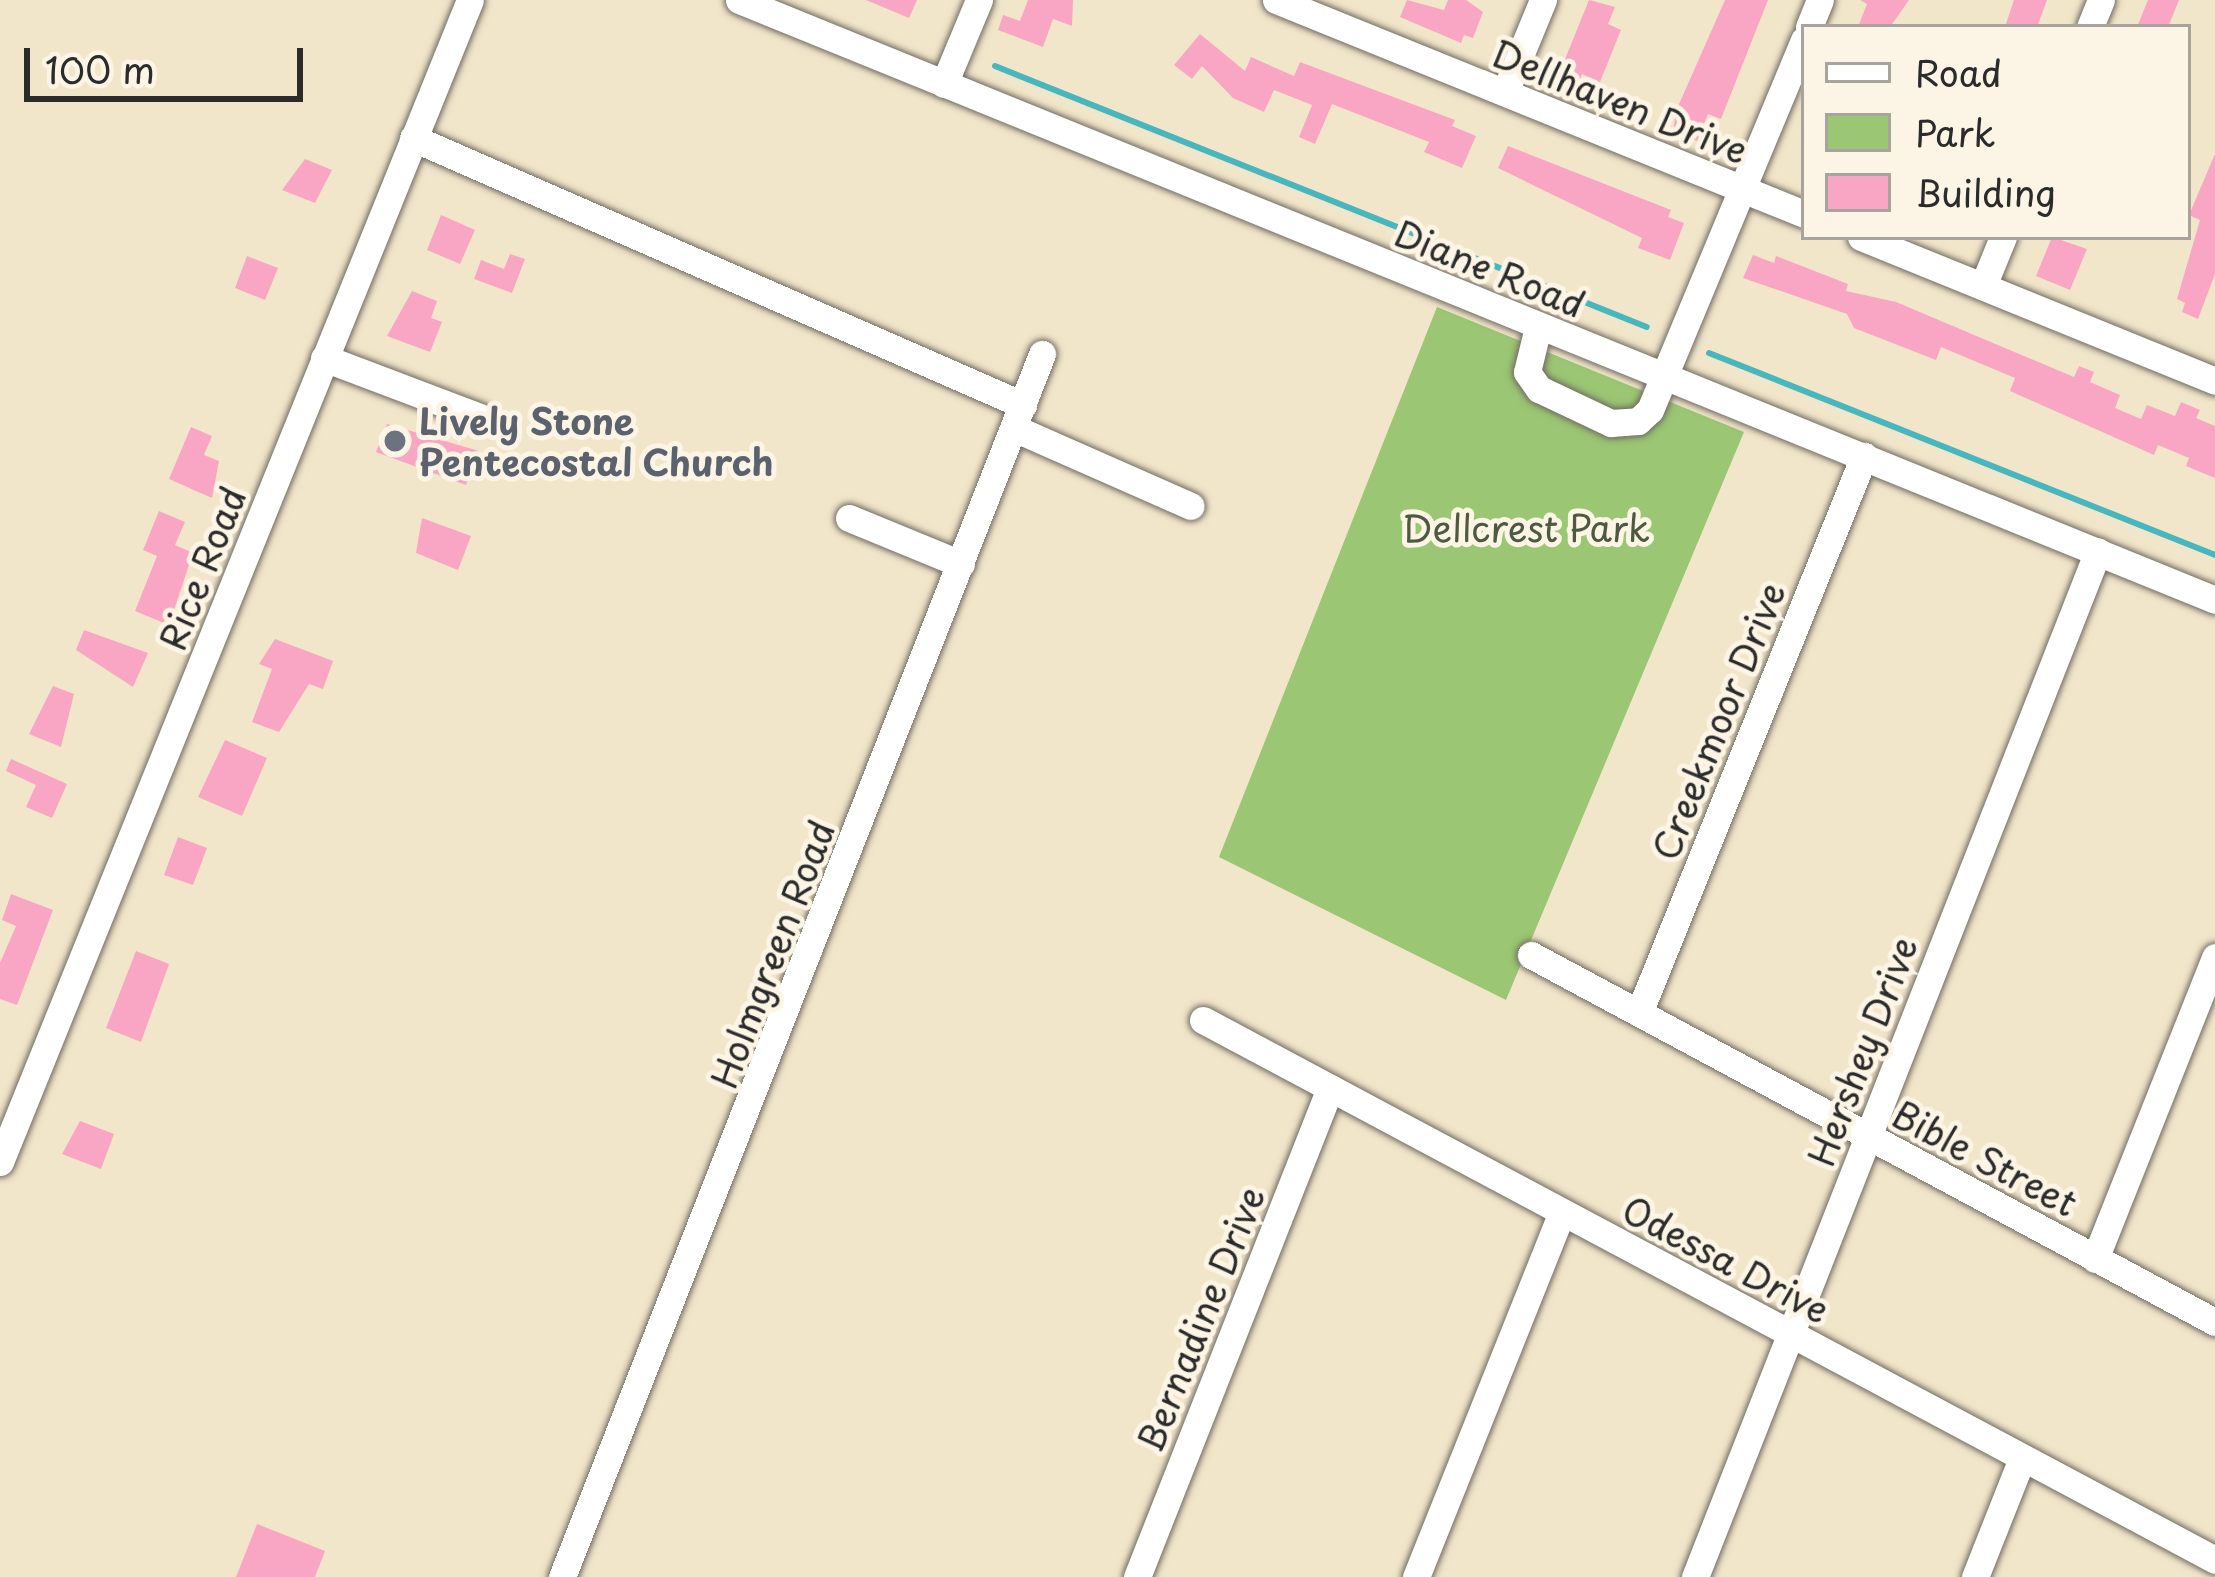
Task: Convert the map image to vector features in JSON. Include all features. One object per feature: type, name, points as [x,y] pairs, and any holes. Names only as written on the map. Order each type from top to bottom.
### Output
[{"type":"street","name":"Rice Road","points":[[0,1162],[470,0]]},
{"type":"street","name":"Diane Road","points":[[739,0],[2215,600]]},
{"type":"street","points":[[944,84],[979,0]]},
{"type":"street","name":"Dellhaven Drive","points":[[1276,0],[1801,213]]},
{"type":"street","points":[[1504,92],[1543,0]]},
{"type":"street","points":[[1538,327],[1528,357],[1532,383],[1611,423],[1637,421],[1666,379],[1801,47]]},
{"type":"street","points":[[413,138],[1018,416],[1191,506]]},
{"type":"street","points":[[1868,240],[2215,381]]},
{"type":"street","points":[[1983,286],[2002,240]]},
{"type":"street","name":"Holmgreen Road","points":[[562,1577],[1042,354]]},
{"type":"street","points":[[325,358],[480,417]]},
{"type":"street","name":"Creekmoor Drive","points":[[1639,1013],[1864,456]]},
{"type":"street","points":[[849,518],[961,564]]},
{"type":"street","name":"Hershey Drive","points":[[1695,1577],[2098,551]]},
{"type":"street","name":"Bible Street","points":[[1531,955],[2215,1322]]},
{"type":"street","points":[[2095,1258],[2215,957]]},
{"type":"street","name":"Odessa Drive","points":[[1203,1020],[2215,1561]]},
{"type":"street","name":"Bernadine Drive","points":[[1137,1577],[1330,1088]]},
{"type":"street","points":[[1416,1577],[1562,1212]]},
{"type":"street","points":[[1975,1577],[2023,1458]]},
{"type":"green space","name":"Dellcrest Park","points":[[1437,307],[1744,432],[1506,1000],[1219,857]]},
{"type":"building","points":[[866,0],[917,0],[909,18]]},
{"type":"building","points":[[1028,0],[1073,0],[1072,26],[1053,19],[1043,47],[998,30],[1003,15],[1020,21]]},
{"type":"building","points":[[1407,0],[1444,10],[1448,0],[1466,0],[1483,12],[1473,38],[1464,35],[1461,43],[1400,17]]},
{"type":"building","points":[[1589,0],[1615,7],[1608,24],[1621,30],[1600,82],[1582,74],[1577,88],[1557,79]]},
{"type":"building","points":[[1725,0],[1768,0],[1721,119],[1708,114],[1697,141],[1673,132],[1676,111]]},
{"type":"building","points":[[1860,0],[1909,0],[1892,24],[1859,24],[1867,4]]},
{"type":"building","points":[[2014,0],[2047,0],[2038,24],[2006,24]]},
{"type":"building","points":[[2148,0],[2179,0],[2169,24],[2138,24]]},
{"type":"building","points":[[1200,34],[1245,71],[1251,57],[1294,76],[1300,62],[1455,120],[1452,126],[1476,136],[1462,168],[1424,152],[1429,142],[1332,104],[1315,144],[1299,137],[1312,105],[1274,90],[1264,112],[1233,98],[1202,66],[1192,79],[1174,65]]},
{"type":"building","points":[[1508,146],[1671,210],[1668,217],[1684,223],[1670,260],[1638,248],[1642,238],[1498,168]]},
{"type":"building","points":[[2215,154],[2215,274],[2198,319],[2182,312],[2185,303],[2177,299],[2200,220],[2191,216]]},
{"type":"building","points":[[305,159],[332,170],[315,203],[282,190]]},
{"type":"building","points":[[441,215],[475,230],[460,264],[427,250]]},
{"type":"building","points":[[2051,240],[2087,249],[2070,290],[2036,276]]},
{"type":"building","points":[[510,254],[525,259],[512,293],[474,279],[481,260],[504,269]]},
{"type":"building","points":[[1753,255],[1774,263],[1776,256],[1848,284],[1846,291],[1896,302],[2074,377],[2079,366],[2094,372],[2090,382],[2120,395],[2115,408],[2141,419],[2147,405],[2175,416],[2181,402],[2200,410],[2196,418],[2215,426],[2215,478],[2186,466],[2189,458],[2158,445],[2154,455],[2010,391],[2015,378],[1941,347],[1936,360],[1854,328],[1847,314],[1743,278]]},
{"type":"building","points":[[247,256],[278,268],[265,300],[235,288]]},
{"type":"building","points":[[412,291],[437,301],[431,318],[442,322],[430,352],[387,336]]},
{"type":"building","points":[[387,424],[479,451],[466,485],[376,452]]},
{"type":"building","points":[[191,427],[212,436],[204,455],[219,461],[212,498],[169,479]]},
{"type":"building","points":[[159,511],[185,522],[175,545],[193,553],[169,625],[135,611],[157,556],[143,550]]},
{"type":"building","points":[[422,518],[471,536],[458,570],[416,553]]},
{"type":"building","points":[[84,630],[148,653],[133,687],[76,650]]},
{"type":"building","points":[[275,639],[333,661],[323,689],[309,684],[279,732],[252,722],[272,669],[259,664]]},
{"type":"building","points":[[53,686],[74,694],[61,747],[29,734]]},
{"type":"building","points":[[225,740],[267,758],[242,816],[198,797]]},
{"type":"building","points":[[11,759],[67,784],[52,818],[26,807],[36,785],[6,771]]},
{"type":"building","points":[[178,837],[207,848],[193,885],[164,875]]},
{"type":"building","points":[[11,894],[53,910],[17,1005],[0,999],[0,963],[16,926],[2,920]]},
{"type":"building","points":[[136,951],[169,964],[141,1042],[106,1028]]},
{"type":"building","points":[[80,1121],[114,1134],[101,1169],[62,1154]]},
{"type":"building","points":[[257,1524],[325,1551],[315,1577],[236,1577]]},
{"type":"waterway","points":[[995,66],[1647,327]]},
{"type":"waterway","points":[[1709,353],[2215,555]]},
{"type":"place","name":"Lively Stone Pentecostal Church","points":[[395,441]]}]
